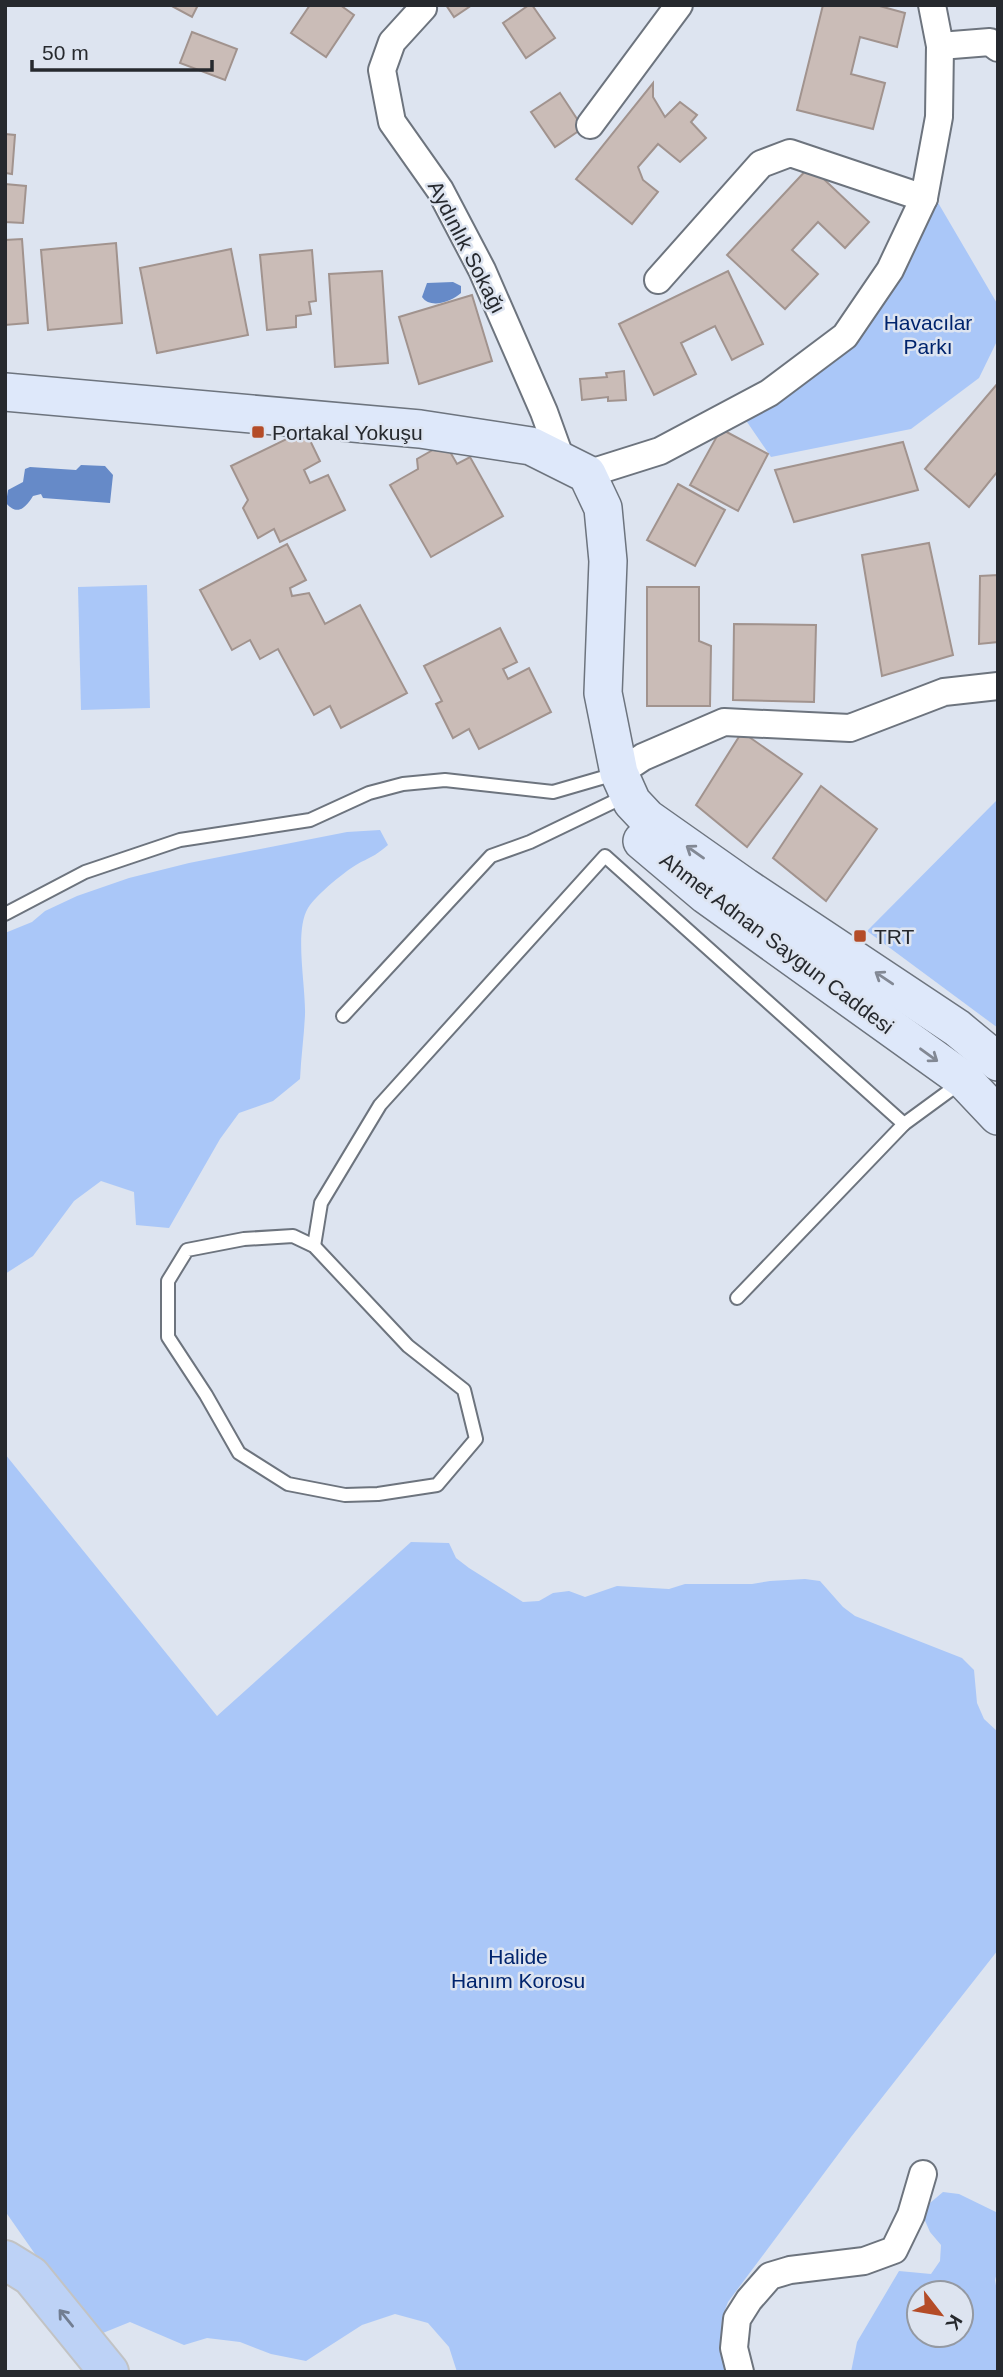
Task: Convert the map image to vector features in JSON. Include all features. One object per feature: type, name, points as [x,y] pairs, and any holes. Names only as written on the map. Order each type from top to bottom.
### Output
[{"type":"main road","points":[[5,392],[421,429],[531,446],[575,468]]},
{"type":"main road","name":"Ahmet Adnan Saygun Caddesi","points":[[575,468],[603,508],[608,561],[586,643],[586,713],[627,829],[706,895],[982,1068],[998,1116]]},
{"type":"main road","points":[[7,2261],[15,2291],[38,2326],[76,2372]]},
{"type":"main road","points":[[7,2261],[30,2276],[109,2372]]},
{"type":"street","name":"Aydınlık Sokağı","points":[[422,5],[423,8],[392,41],[382,70],[392,122],[440,190],[482,271],[544,412],[575,468]]},
{"type":"street","points":[[590,125],[679,5]]},
{"type":"street","points":[[575,468],[660,451],[769,393],[845,336],[890,270],[924,198],[939,117],[940,46],[932,5]]},
{"type":"street","points":[[940,46],[990,42],[998,47]]},
{"type":"street","points":[[658,281],[761,164],[790,153],[924,198]]},
{"type":"street","points":[[611,784],[643,757],[724,722],[850,728],[944,692],[998,686]]},
{"type":"street","points":[[740,2372],[734,2348],[737,2319],[770,2276],[790,2270],[864,2260],[894,2250],[911,2215],[923,2174]]},
{"type":"lane","points":[[5,914],[85,872],[180,840],[310,820],[369,793],[404,785],[445,780],[553,792],[611,784]]},
{"type":"lane","points":[[343,1016],[491,856],[530,842],[611,784]]},
{"type":"lane","points":[[314,1246],[321,1203],[380,1105],[606,856],[904,1124]]},
{"type":"lane","points":[[737,1298],[904,1124],[982,1068]]},
{"type":"lane","points":[[293,1236],[314,1246],[408,1346],[464,1390],[477,1439],[437,1485],[378,1494],[345,1495],[288,1483],[239,1453],[206,1395],[168,1337],[168,1281],[187,1250],[244,1239],[293,1236]]},
{"type":"green space","name":"Havacılar Parkı","points":[[930,189],[998,305],[998,339],[979,378],[911,429],[771,457],[745,419],[846,339]]},
{"type":"green space","points":[[147,585],[150,708],[81,710],[78,587]]},
{"type":"green space","points":[[998,799],[998,1028],[867,931]]},
{"type":"green space","points":[[380,830],[388,845],[332,883],[312,902],[304,918],[301,944],[305,1015],[300,1079],[273,1101],[239,1113],[220,1139],[169,1228],[136,1225],[134,1192],[101,1181],[74,1201],[33,1256],[5,1274],[5,933],[32,922],[45,911],[77,896],[129,878],[189,863],[347,832]]},
{"type":"green space","name":"Halide Hanım Korosu","points":[[5,1454],[217,1716],[411,1542],[449,1543],[456,1558],[523,1602],[539,1601],[553,1593],[569,1591],[585,1597],[617,1586],[669,1589],[685,1584],[752,1584],[805,1579],[820,1581],[843,1607],[855,1616],[962,1658],[974,1670],[977,1703],[984,1719],[998,1732],[998,1950],[851,2137],[728,2302],[722,2318],[721,2335],[735,2372],[457,2372],[449,2347],[428,2323],[395,2314],[362,2325],[306,2361],[271,2354],[240,2342],[207,2338],[184,2345],[130,2322],[93,2337],[5,2211]]},
{"type":"green space","points":[[943,2192],[959,2194],[998,2213],[998,2269],[995,2280],[998,2297],[998,2372],[851,2372],[857,2342],[899,2271],[931,2274],[940,2261],[941,2245],[930,2232],[923,2216],[930,2203]]},
{"type":"shaded area","points":[[453,282],[461,286],[461,293],[452,299],[430,303],[422,297],[427,283]]},
{"type":"shaded area","points":[[81,465],[105,466],[113,475],[110,503],[43,498],[41,494],[33,496],[25,507],[18,510],[6,503],[8,490],[23,482],[25,469],[76,470]]},
{"type":"building","points":[[170,5],[198,5],[192,17]]},
{"type":"building","points":[[310,5],[340,5],[354,15],[326,57],[291,33]]},
{"type":"building","points":[[446,5],[472,5],[454,17]]},
{"type":"building","points":[[532,5],[555,38],[526,58],[503,23]]},
{"type":"building","points":[[823,5],[876,5],[905,13],[897,47],[860,37],[851,74],[885,83],[873,129],[797,110]]},
{"type":"building","points":[[192,32],[237,49],[225,80],[180,63]]},
{"type":"building","points":[[653,83],[653,97],[665,117],[680,102],[697,115],[691,122],[706,138],[680,162],[658,144],[638,167],[643,180],[658,192],[632,224],[576,179]]},
{"type":"building","points":[[560,93],[583,128],[555,147],[531,112]]},
{"type":"building","points":[[5,134],[15,135],[12,174],[5,173]]},
{"type":"building","points":[[810,166],[869,222],[845,248],[818,222],[792,250],[818,274],[785,309],[727,255]]},
{"type":"building","points":[[5,184],[26,186],[23,223],[5,222]]},
{"type":"building","points":[[22,239],[28,323],[5,325],[5,240]]},
{"type":"building","points":[[116,243],[122,323],[48,330],[41,250]]},
{"type":"building","points":[[231,249],[248,335],[157,353],[140,268]]},
{"type":"building","points":[[312,250],[316,301],[309,302],[311,314],[296,316],[296,327],[267,330],[260,255]]},
{"type":"building","points":[[382,271],[388,363],[335,367],[329,274]]},
{"type":"building","points":[[728,271],[763,344],[732,360],[715,326],[681,343],[696,374],[654,395],[619,324]]},
{"type":"building","points":[[472,295],[492,361],[419,384],[399,317]]},
{"type":"building","points":[[624,371],[626,400],[608,401],[608,397],[582,400],[580,379],[607,377],[606,373]]},
{"type":"building","points":[[998,383],[998,471],[969,507],[925,469]]},
{"type":"building","points":[[721,429],[768,454],[738,511],[690,485]]},
{"type":"building","points":[[305,430],[320,461],[304,470],[310,483],[328,475],[345,510],[280,542],[274,529],[258,538],[243,508],[248,500],[231,466]]},
{"type":"building","points":[[903,442],[918,490],[794,522],[775,470]]},
{"type":"building","points":[[445,443],[457,464],[470,457],[503,516],[431,557],[390,485],[418,469],[417,459]]},
{"type":"building","points":[[678,484],[725,510],[695,566],[647,540]]},
{"type":"building","points":[[929,543],[953,655],[882,676],[862,555]]},
{"type":"building","points":[[287,544],[306,580],[290,588],[292,596],[309,593],[325,624],[360,605],[407,693],[341,728],[330,706],[314,715],[278,649],[260,659],[250,640],[232,650],[200,590]]},
{"type":"building","points":[[998,575],[998,642],[979,644],[980,576]]},
{"type":"building","points":[[647,587],[699,587],[699,641],[711,646],[710,706],[647,706]]},
{"type":"building","points":[[734,624],[816,625],[814,702],[733,700]]},
{"type":"building","points":[[500,628],[517,662],[503,669],[508,679],[529,668],[551,712],[479,749],[469,729],[453,738],[436,704],[442,701],[424,666]]},
{"type":"building","points":[[742,732],[802,774],[747,847],[696,805]]},
{"type":"building","points":[[821,786],[877,829],[826,901],[773,858]]},
{"type":"place","name":"Portakal Yokuşu","points":[[258,432]]},
{"type":"place","name":"TRT","points":[[860,936]]}]
